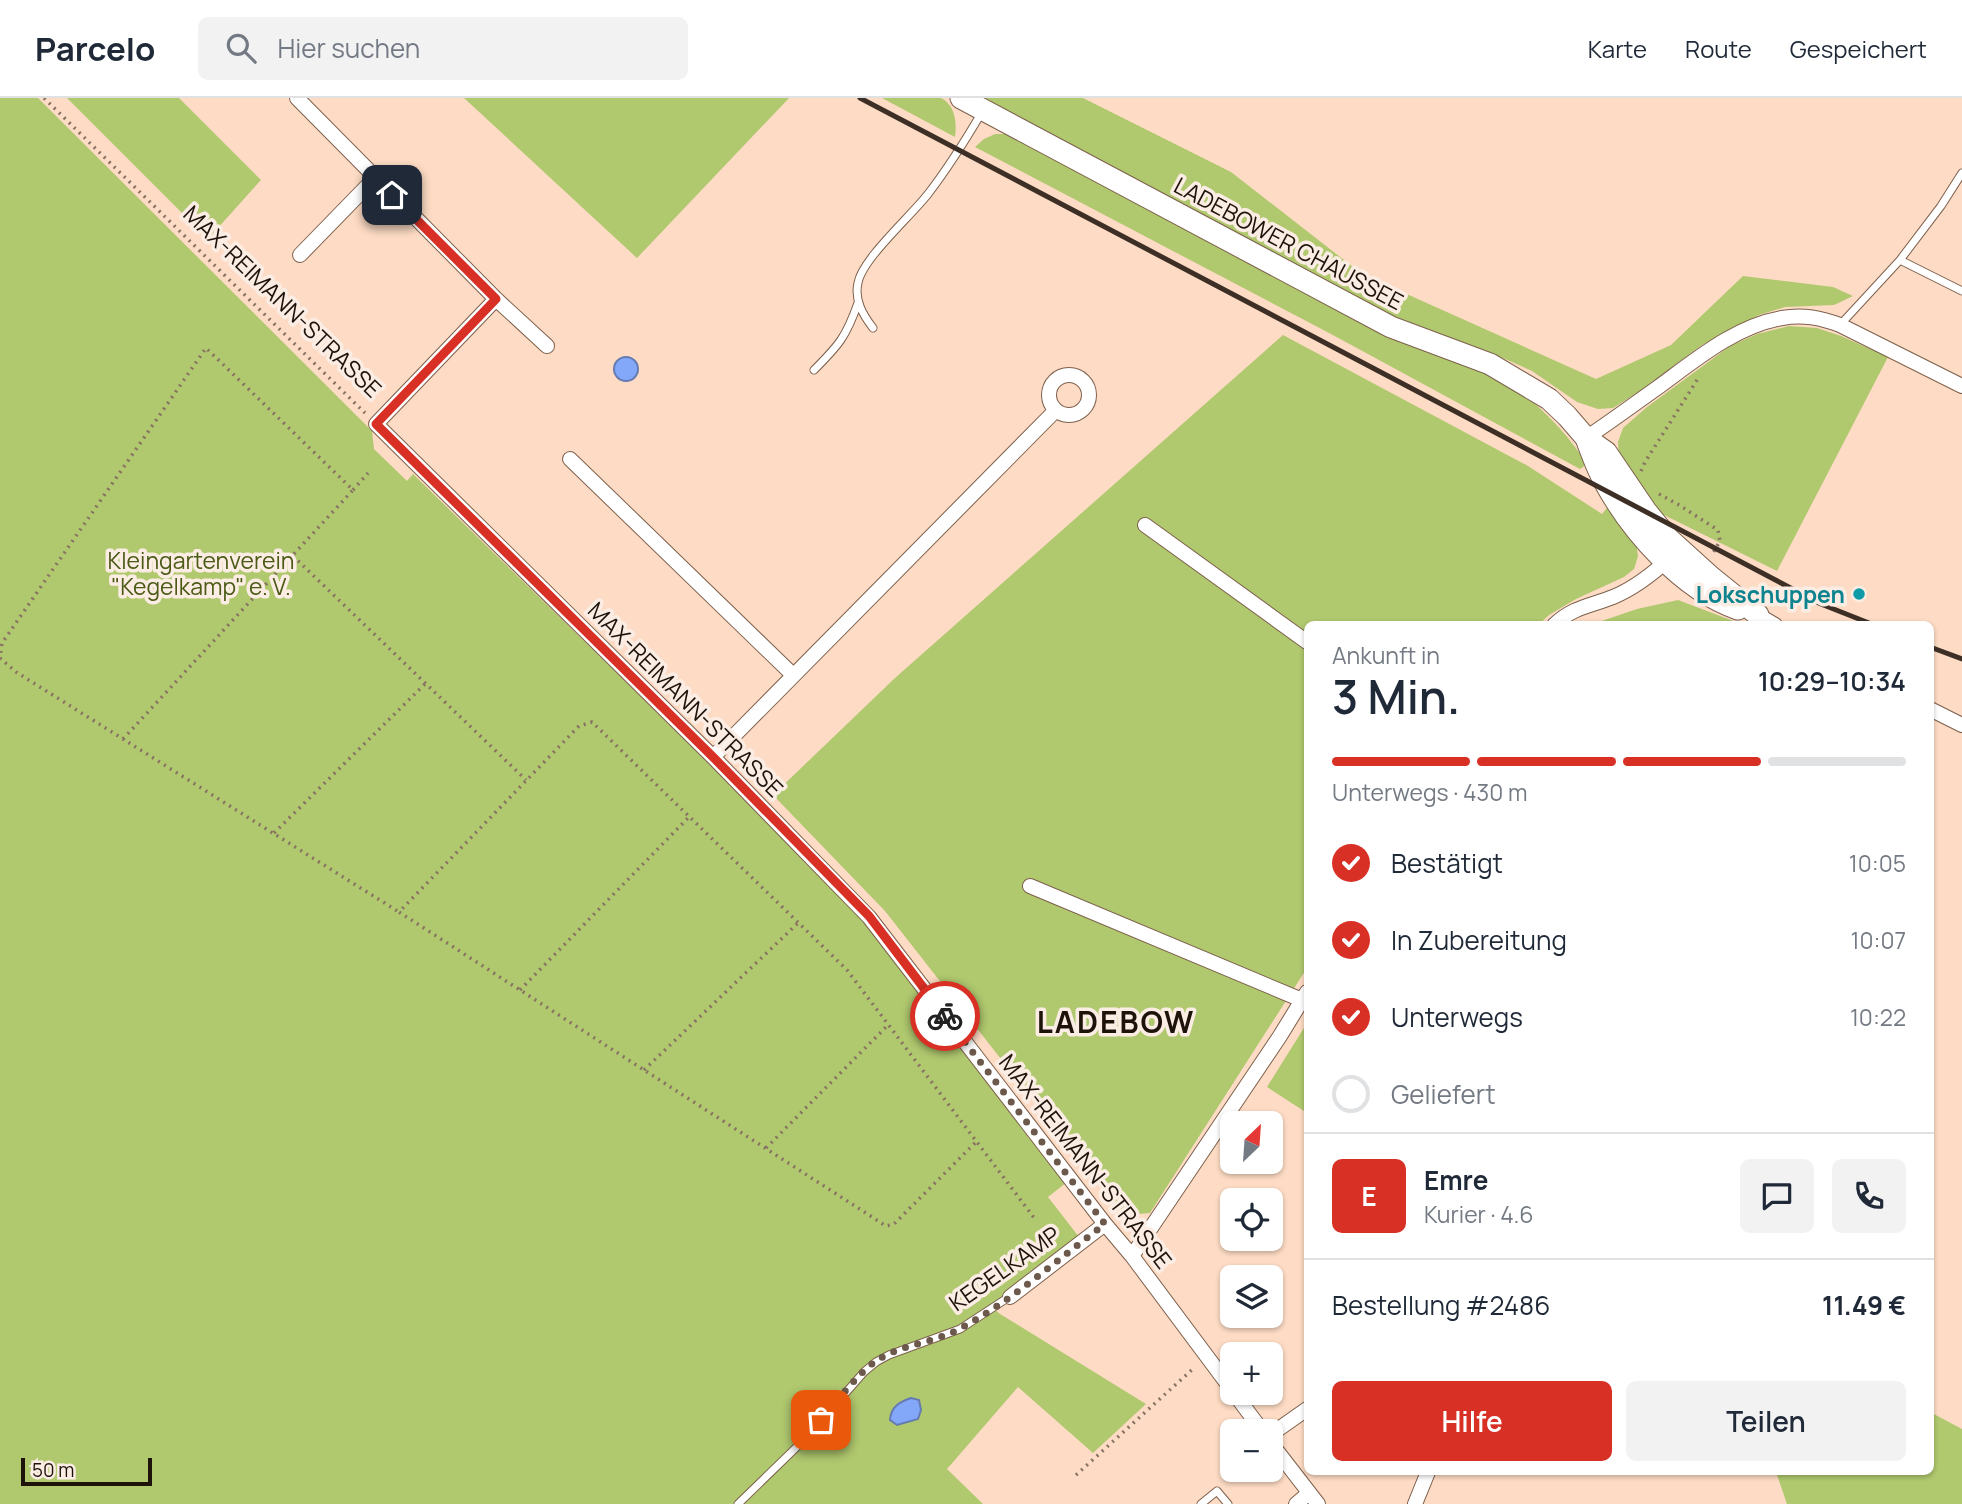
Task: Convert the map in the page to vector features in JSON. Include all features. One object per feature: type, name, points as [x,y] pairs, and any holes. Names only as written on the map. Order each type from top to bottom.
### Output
[{"type":"street","points":[[297,98],[496,299],[547,346]]},
{"type":"street","name":"LADEBOWER CHAUSSEE","points":[[961,98],[1391,327],[1490,364],[1549,399],[1586,438],[1594,462],[1632,523],[1673,556]]},
{"type":"street","points":[[300,255],[375,178]]},
{"type":"street","points":[[376,424],[496,299]]},
{"type":"street","points":[[1586,438],[1692,362],[1726,341],[1756,325],[1782,318],[1823,318],[1962,386]]},
{"type":"street","points":[[713,757],[1056,410]]},
{"type":"street","name":"MAX-REIMANN-STRASSE","points":[[376,424],[713,757],[869,916],[1220,1374]]},
{"type":"street","points":[[570,459],[793,675]]},
{"type":"street","points":[[1144,525],[1304,640]]},
{"type":"street","points":[[1673,556],[1701,568],[1767,620]]},
{"type":"street","points":[[1673,556],[1706,593],[1731,607],[1767,620]]},
{"type":"street","points":[[1558,621],[1581,607],[1625,592],[1673,556]]},
{"type":"street","points":[[1934,711],[1962,726]]},
{"type":"street","points":[[1030,886],[1304,996]]},
{"type":"street","points":[[1132,1256],[1304,998]]},
{"type":"street","name":"KEGELKAMP","points":[[1010,1297],[1105,1224]]},
{"type":"street","points":[[1283,1426],[1304,1411]]},
{"type":"street","points":[[1283,1459],[1314,1498],[1296,1504]]},
{"type":"street","points":[[1415,1504],[1427,1475]]},
{"type":"lane","points":[[873,328],[863,316],[858,302],[857,285],[862,268],[926,196],[960,151],[984,110]]},
{"type":"lane","points":[[1840,325],[1900,260],[1962,173]]},
{"type":"lane","points":[[1900,260],[1962,291]]},
{"type":"lane","points":[[814,370],[838,346],[849,329],[858,302]]},
{"type":"lane","name":"KEGELKAMP","points":[[738,1504],[807,1437],[876,1362],[889,1354],[960,1329],[1010,1297]]},
{"type":"lane","points":[[1201,1504],[1217,1491],[1228,1504]]},
{"type":"path","name":"MAX-REIMANN-STRASSE","points":[[44,98],[376,424]]},
{"type":"path","points":[[354,490],[206,348],[2,643],[0,658],[16,672],[399,912],[886,1226],[894,1224],[975,1143]]},
{"type":"path","points":[[1642,481],[1640,472],[1645,462],[1699,377],[1692,362]]},
{"type":"path","points":[[123,739],[368,474]]},
{"type":"path","points":[[1658,494],[1718,530],[1720,541],[1701,568]]},
{"type":"path","points":[[293,556],[527,780]]},
{"type":"path","points":[[274,833],[426,683]]},
{"type":"path","points":[[399,912],[579,726],[592,722],[846,970],[1035,1219]]},
{"type":"path","points":[[520,990],[690,817]]},
{"type":"path","points":[[644,1070],[798,923]]},
{"type":"path","points":[[766,1148],[888,1025]]},
{"type":"path","points":[[1076,1475],[1207,1356]]},
{"type":"green space","name":"Kleingartenverein \"Kegelkamp\" e. V.","points":[[0,98],[38,98],[372,431],[374,449],[407,481],[413,474],[708,762],[881,939],[1067,1182],[1048,1197],[1079,1237],[990,1306],[1146,1404],[1093,1453],[1018,1387],[947,1469],[983,1504],[0,1504]]},
{"type":"green space","points":[[67,98],[179,98],[261,180],[208,239]]},
{"type":"green space","points":[[464,98],[789,98],[637,258]]},
{"type":"green space","points":[[882,98],[941,98],[954,114],[955,137]]},
{"type":"green space","points":[[984,98],[1083,98],[1231,172],[1362,274],[1596,379],[1671,345],[1743,276],[1833,287],[1853,296],[1834,305],[1785,307],[1759,315],[1702,345],[1613,408],[1598,409],[1577,402],[1532,371],[1395,317]]},
{"type":"green space","points":[[995,134],[1008,134],[1508,383],[1548,416],[1587,464],[1580,469],[1331,334],[975,147]]},
{"type":"green space","points":[[1789,326],[1817,328],[1888,357],[1777,571],[1652,509],[1619,461],[1618,442],[1623,428],[1647,407],[1730,346],[1757,334]]},
{"type":"green space","points":[[1283,335],[1528,466],[1602,514],[1610,504],[1636,543],[1638,556],[1634,569],[1624,577],[1576,599],[1542,621],[1304,621],[1304,973],[1150,1213],[1126,1215],[1109,1197],[885,911],[773,795],[895,678]]},
{"type":"green space","points":[[1678,600],[1733,621],[1602,621],[1637,609]]},
{"type":"green space","points":[[1304,1028],[1304,1111],[1267,1087]]},
{"type":"green space","points":[[1934,1414],[1962,1429],[1962,1504],[1787,1504],[1777,1475],[1934,1475]]},
{"type":"water","points":[[626,357],[634,361],[638,369],[634,377],[626,381],[618,377],[614,369],[618,361]]},
{"type":"water","points":[[911,1398],[919,1400],[921,1410],[918,1419],[897,1425],[890,1420],[894,1408]]},
{"type":"railway","points":[[860,98],[1821,604],[1864,621]]},
{"type":"railway","points":[[1934,648],[1962,659]]},
{"type":"way so far","points":[[821,1420],[876,1362],[889,1354],[960,1329],[1010,1297],[1105,1224],[945,1016]]},
{"type":"place","name":"Lokschuppen","points":[[1859,594]]},
{"type":"district","name":"LADEBOW","points":[[1116,1021]]},
{"type":"route","points":[[392,195],[496,299],[376,424],[713,757],[869,916],[945,1016]]}]
